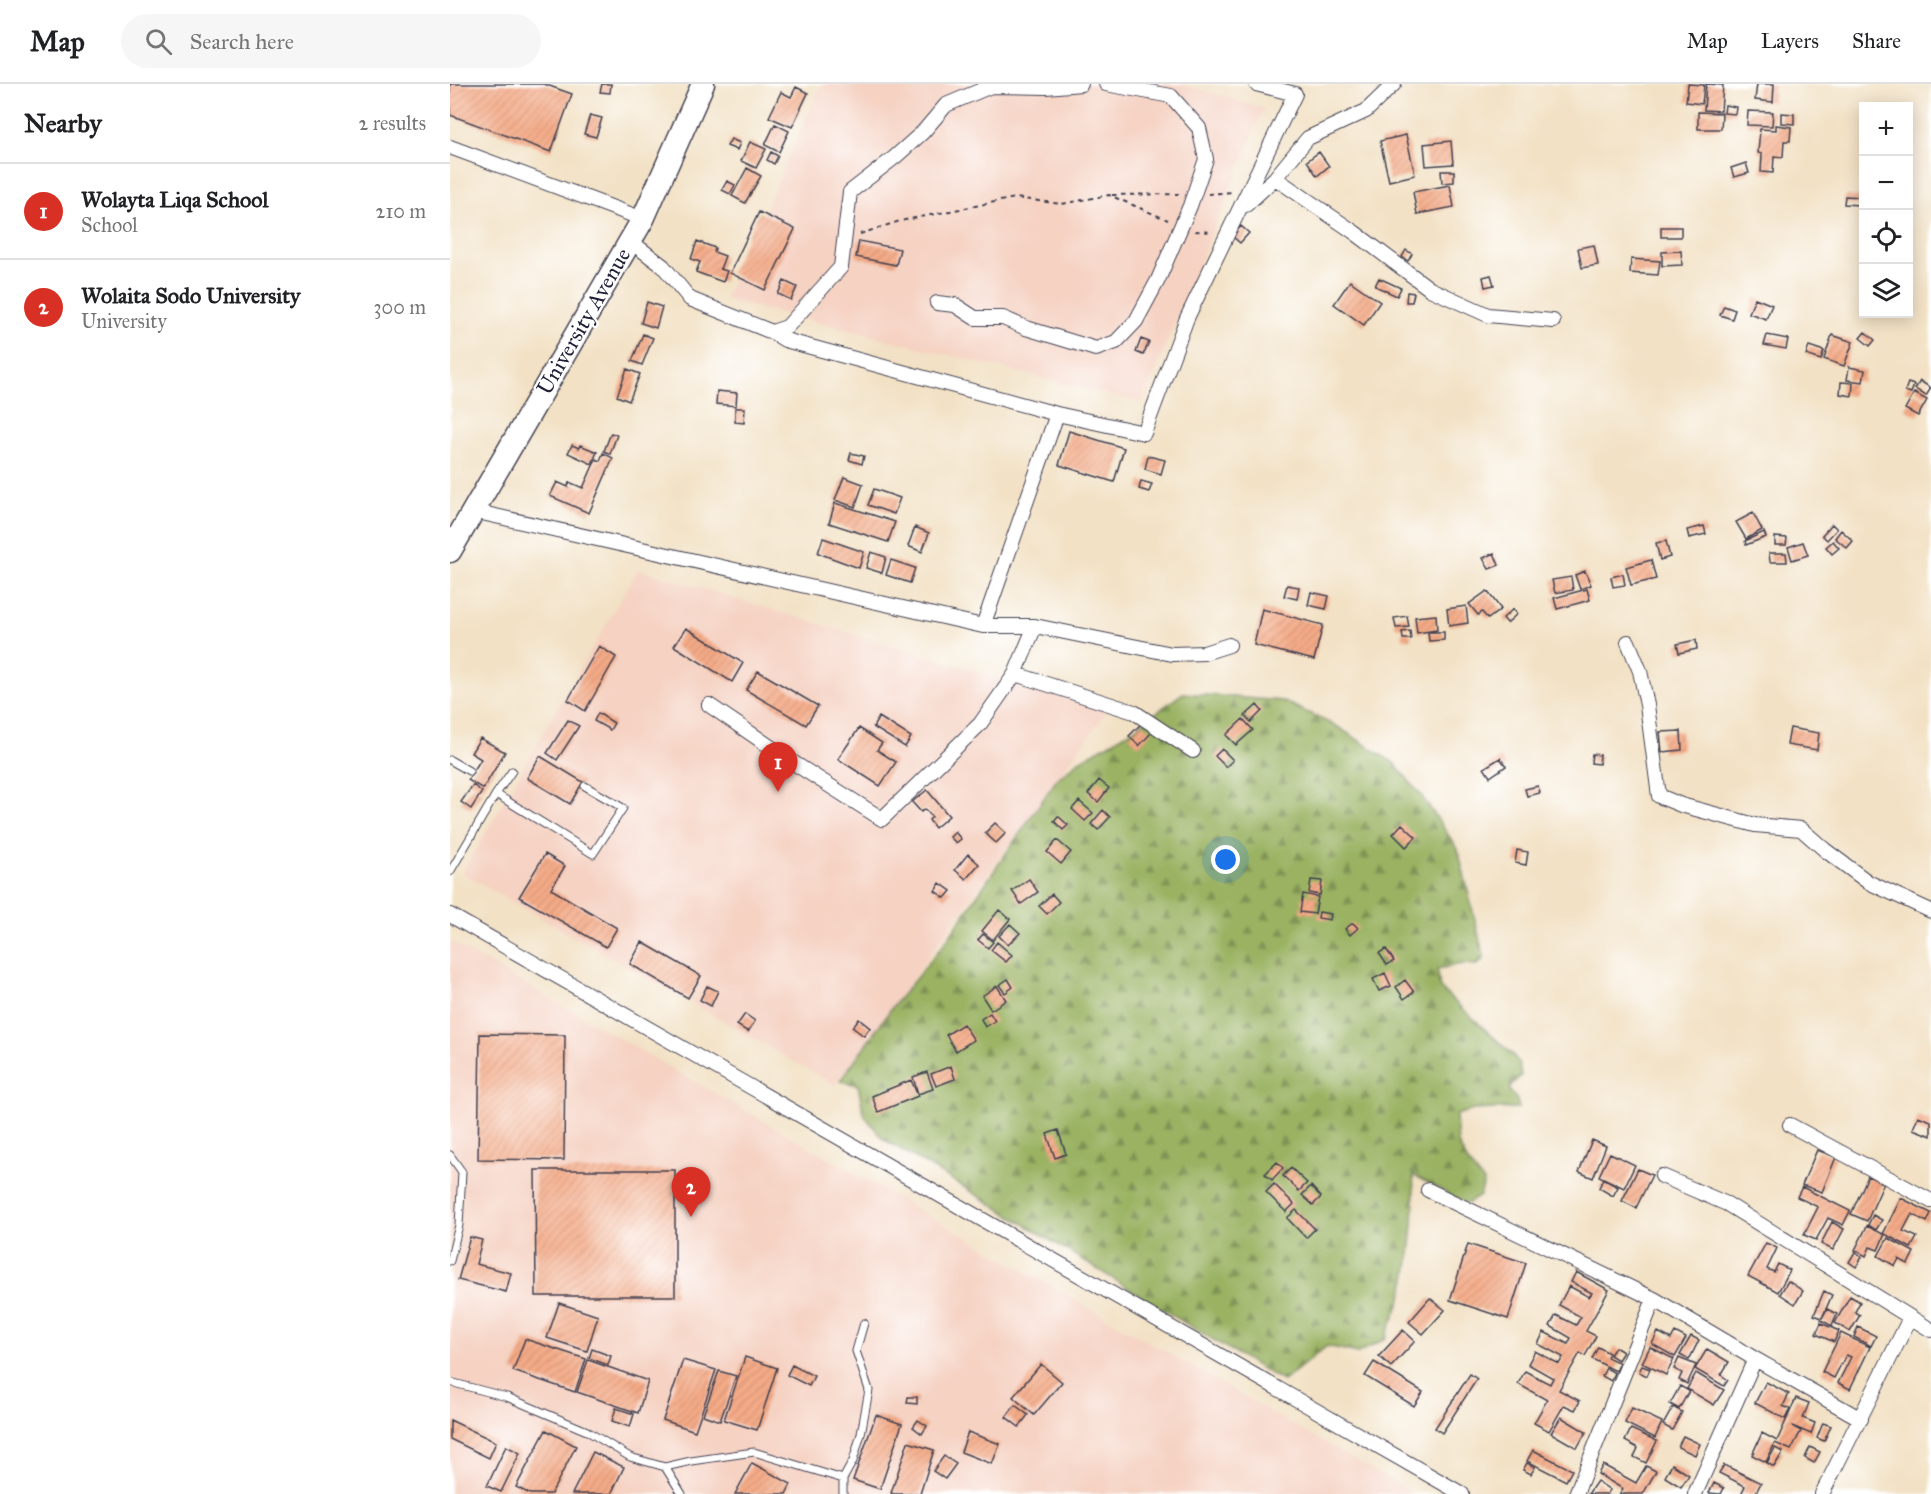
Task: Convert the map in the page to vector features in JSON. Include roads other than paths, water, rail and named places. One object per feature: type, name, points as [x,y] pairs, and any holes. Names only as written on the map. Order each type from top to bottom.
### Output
[{"type":"highway","name":"University Avenue","points":[[450,551],[643,219],[703,84]]},
{"type":"street","points":[[772,332],[787,327],[841,267],[850,192],[923,132],[946,105],[991,86],[1046,87],[1081,84]]},
{"type":"street","points":[[937,303],[955,305],[975,318],[1003,318],[1026,328],[1096,349],[1116,342],[1136,321],[1158,280],[1182,226],[1206,159],[1199,128],[1171,96],[1106,84]]},
{"type":"street","points":[[630,241],[663,266],[690,299],[772,332],[785,340],[1057,414],[1144,433],[1187,318],[1295,94],[1256,84]]},
{"type":"street","points":[[1238,213],[1275,178],[1308,138],[1366,111],[1394,84]]},
{"type":"street","points":[[450,147],[643,219]]},
{"type":"street","points":[[1275,178],[1354,232],[1430,289],[1488,315],[1553,321]]},
{"type":"street","points":[[983,626],[1057,414]]},
{"type":"street","points":[[473,511],[983,626],[1035,626],[1172,654],[1204,653],[1229,645]]},
{"type":"street","points":[[710,705],[797,765],[882,819],[980,724],[1015,675],[1035,626]]},
{"type":"street","points":[[1628,642],[1640,671],[1647,705],[1659,796],[1681,805],[1755,825],[1801,829],[1868,882],[1931,911]]},
{"type":"street","points":[[1015,675],[1134,712],[1192,751]]},
{"type":"street","points":[[450,915],[1462,1494]]},
{"type":"street","points":[[1790,1125],[1931,1201]]},
{"type":"street","points":[[1662,1176],[1727,1204],[1931,1330]]},
{"type":"street","points":[[1428,1190],[1654,1299],[1861,1419]]},
{"type":"street","points":[[1576,1494],[1654,1299]]},
{"type":"street","points":[[1822,1494],[1910,1318]]},
{"type":"street","points":[[1695,1494],[1755,1359]]},
{"type":"lane","points":[[450,760],[469,771]]},
{"type":"lane","points":[[450,872],[512,771]]},
{"type":"lane","points":[[496,794],[593,854],[624,808],[585,786]]},
{"type":"lane","points":[[450,1155],[462,1172],[459,1225],[450,1261]]},
{"type":"lane","points":[[843,1494],[843,1479],[853,1461],[861,1434],[869,1390],[856,1351],[864,1323]]},
{"type":"lane","points":[[450,1382],[507,1397],[587,1431],[630,1457],[664,1467],[754,1452],[843,1479]]},
{"type":"lane","points":[[664,1467],[682,1494]]},
{"type":"place","name":"Wolayta Liqa School","points":[[778,792]]},
{"type":"place","name":"Wolaita Sodo University","points":[[691,1217]]}]
